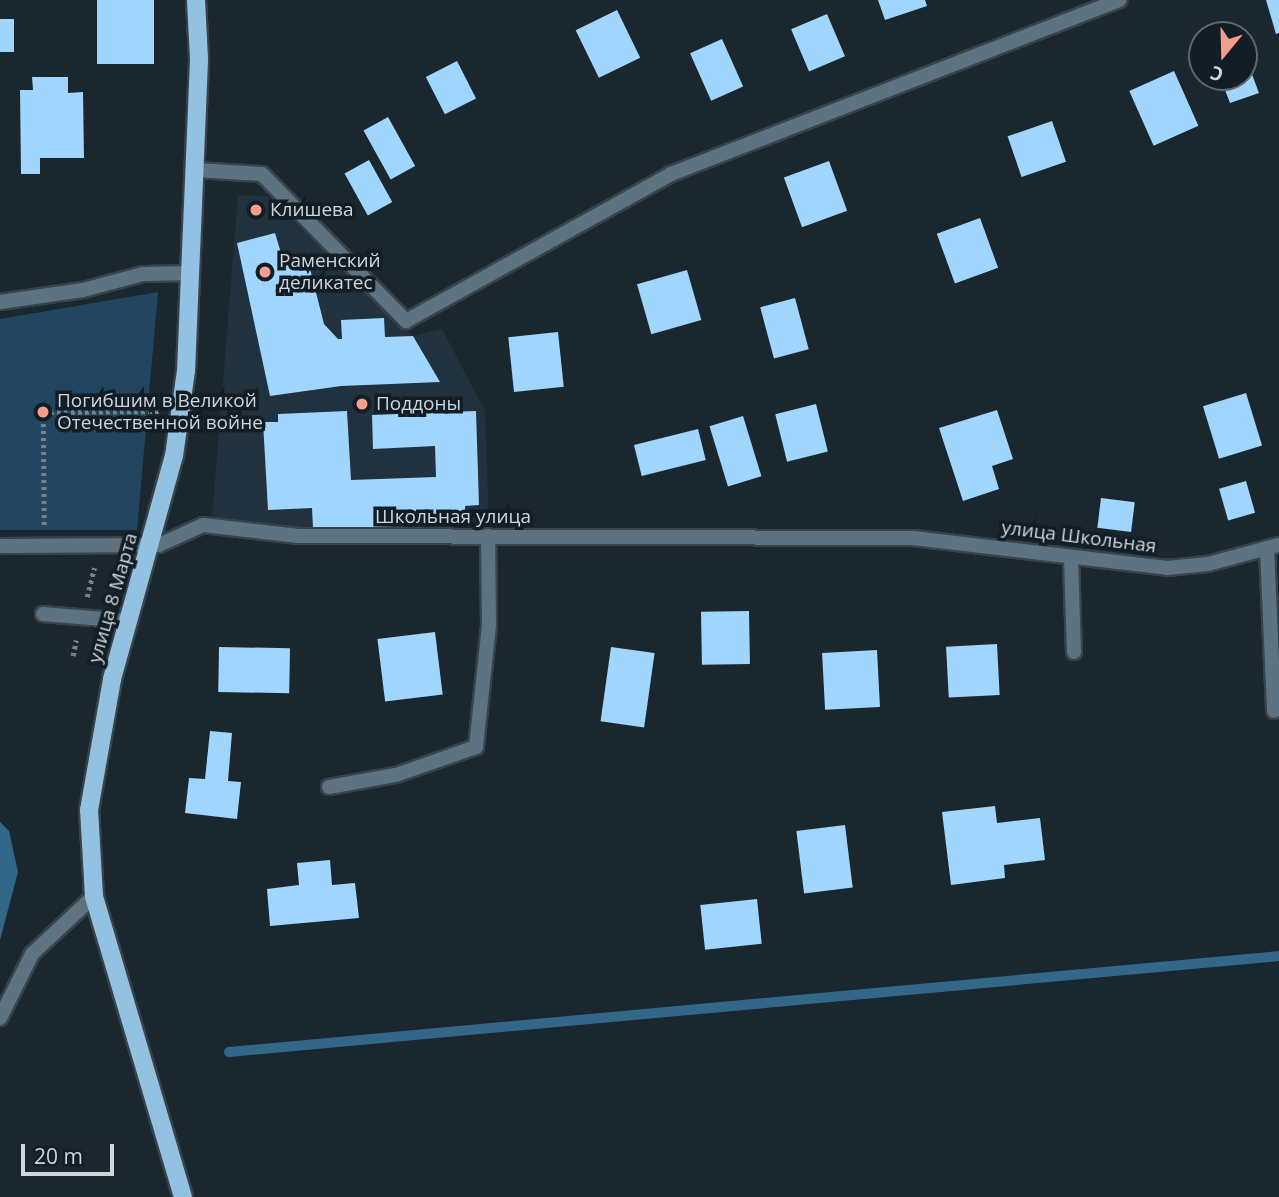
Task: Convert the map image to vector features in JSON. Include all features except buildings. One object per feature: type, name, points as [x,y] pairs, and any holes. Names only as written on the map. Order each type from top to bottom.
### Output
[{"type":"main road","name":"улица 8 Марта","points":[[183,1197],[94,896],[90,798],[98,739],[128,621],[151,545],[180,411],[196,170],[196,0]]},
{"type":"street","points":[[196,170],[262,174],[406,321],[671,174],[1119,0]]},
{"type":"street","points":[[0,302],[83,290],[143,274],[191,273]]},
{"type":"street","name":"Школьная улица","points":[[0,546],[44,543],[151,545],[203,525],[298,536],[913,538]]},
{"type":"street","points":[[328,787],[396,775],[476,747],[489,625],[488,536]]},
{"type":"street","name":"улица Школьная","points":[[913,538],[1167,568],[1208,564],[1273,547]]},
{"type":"street","points":[[1273,547],[1274,712]]},
{"type":"street","points":[[1071,558],[1074,652]]},
{"type":"street","points":[[43,614],[128,621]]},
{"type":"street","points":[[0,1018],[32,954],[94,896]]},
{"type":"path","points":[[44,543],[43,412],[180,411]]},
{"type":"shaded area","points":[[238,195],[267,196],[413,336],[442,329],[485,411],[489,526],[311,531],[212,519]]},
{"type":"shaded area","points":[[158,292],[137,530],[0,530],[0,319]]},
{"type":"shaded area","points":[[0,822],[9,831],[18,872],[0,940]]},
{"type":"waterway","points":[[229,1052],[1279,956]]},
{"type":"place","name":"Клишева","points":[[256,210]]},
{"type":"place","name":"Раменский деликатес","points":[[265,272]]},
{"type":"place","name":"Поддоны","points":[[362,404]]},
{"type":"place","name":"Погибшим в Великой Отечественной войне","points":[[43,412]]}]
